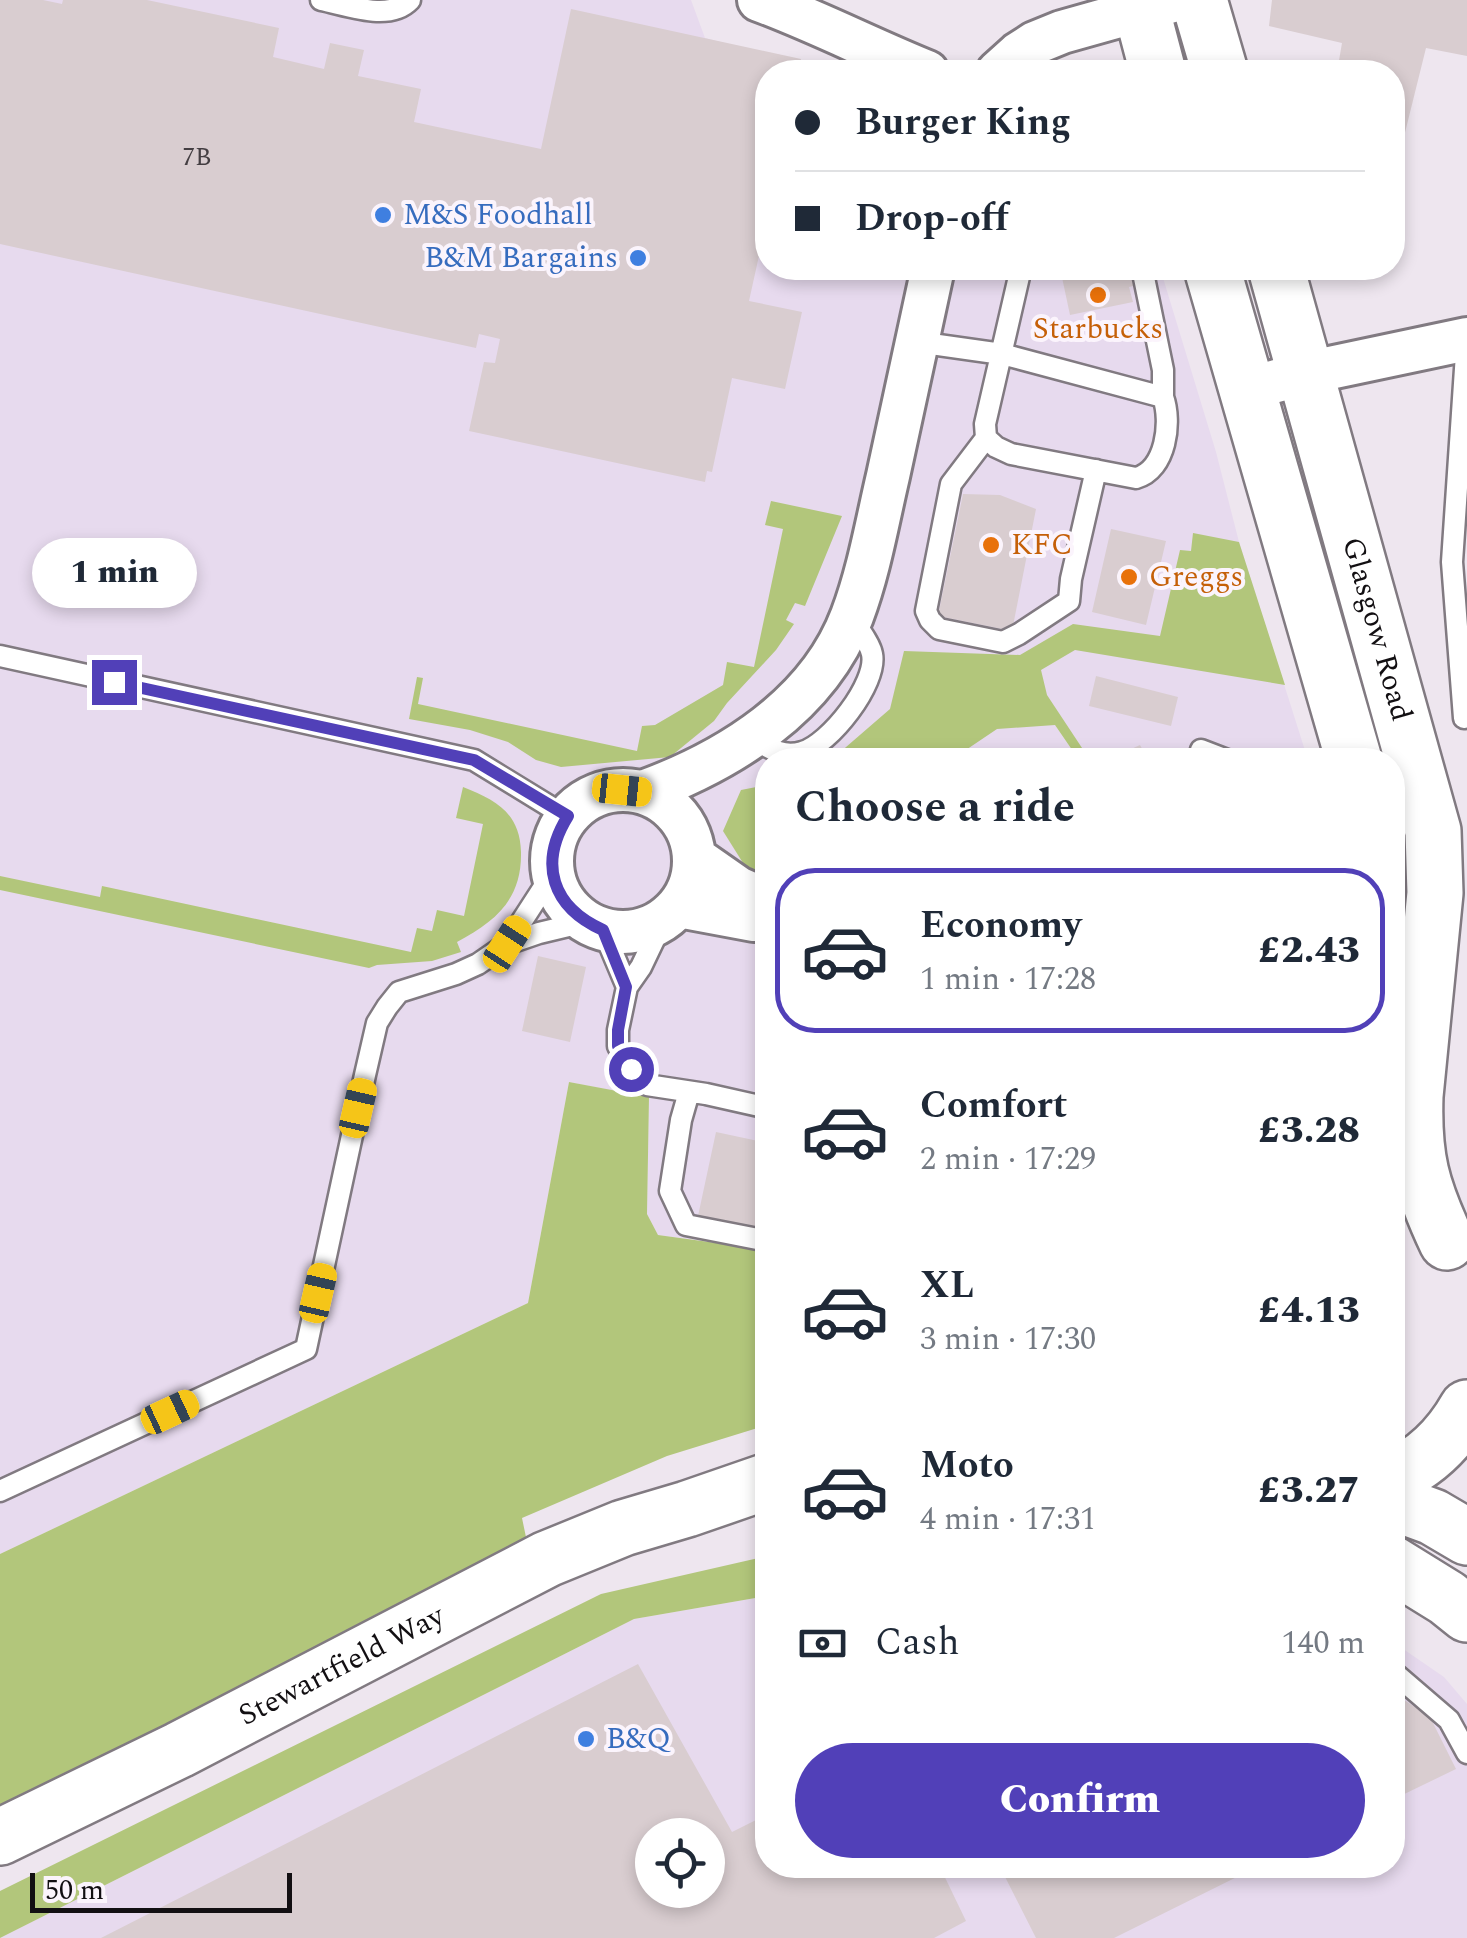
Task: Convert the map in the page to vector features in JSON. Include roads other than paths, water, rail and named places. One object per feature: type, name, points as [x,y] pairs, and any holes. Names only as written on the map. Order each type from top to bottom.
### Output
[{"type":"main road","points":[[1200,0],[1217,60]]},
{"type":"main road","points":[[1152,3],[1157,60]]},
{"type":"main road","name":"Glasgow Road","points":[[1215,280],[1351,748]]},
{"type":"main road","name":"Glasgow Road","points":[[1279,280],[1433,831],[1436,879],[1412,936],[1415,1137],[1422,1182],[1459,1261]]},
{"type":"main road","points":[[1405,1218],[1428,1228],[1459,1261]]},
{"type":"main road","points":[[1405,1471],[1427,1457],[1467,1408]]},
{"type":"main road","name":"Stewartfield Way","points":[[0,1837],[178,1750],[546,1559],[623,1528],[755,1485]]},
{"type":"main road","name":"Stewartfield Way","points":[[687,1509],[755,1505]]},
{"type":"main road","points":[[1405,1507],[1433,1517],[1467,1537]]},
{"type":"main road","points":[[1405,1572],[1467,1614]]},
{"type":"street","points":[[759,0],[814,20],[897,60]]},
{"type":"street","points":[[1013,60],[1034,43],[1152,3]]},
{"type":"street","points":[[643,792],[678,779],[738,747],[806,690],[852,618],[870,557],[930,280]]},
{"type":"street","points":[[1247,389],[1467,339]]},
{"type":"street","points":[[738,747],[705,793],[694,850],[690,888],[671,914],[644,930],[624,933],[594,926],[564,901],[553,874],[554,844],[568,816],[582,802],[602,793],[643,792],[674,811],[686,826],[694,850],[738,888],[755,895]]},
{"type":"street","points":[[671,914],[755,920]]},
{"type":"lane","points":[[321,0],[378,12],[405,6],[410,0]]},
{"type":"lane","points":[[1018,280],[985,424],[986,438],[951,484],[926,612],[930,620],[940,629],[1003,642],[1068,601],[1096,470]]},
{"type":"lane","points":[[986,438],[1012,454],[1136,478],[1156,466],[1168,410],[1144,280]]},
{"type":"lane","points":[[1464,718],[1452,562],[1467,339]]},
{"type":"lane","points":[[917,342],[1002,354],[1163,397]]},
{"type":"lane","points":[[0,656],[474,760],[568,816]]},
{"type":"lane","points":[[507,944],[553,874]]},
{"type":"lane","points":[[671,914],[642,967],[626,987],[618,1046],[631,1069],[647,1084],[755,1105]]},
{"type":"lane","points":[[0,1491],[306,1349],[378,1023],[399,992],[456,974],[507,944],[539,933],[594,926],[626,987]]},
{"type":"lane","points":[[689,1092],[670,1191],[686,1225],[755,1238]]},
{"type":"lane","points":[[1405,1682],[1450,1720],[1467,1753]]},
{"type":"place","name":"M&S Foodhall","points":[[383,215]]},
{"type":"place","name":"B&M Bargains","points":[[638,258]]},
{"type":"place","name":"Starbucks","points":[[1098,295]]},
{"type":"place","name":"KFC","points":[[991,545]]},
{"type":"place","name":"Greggs","points":[[1129,577]]},
{"type":"place","name":"B&Q","points":[[586,1739]]}]
